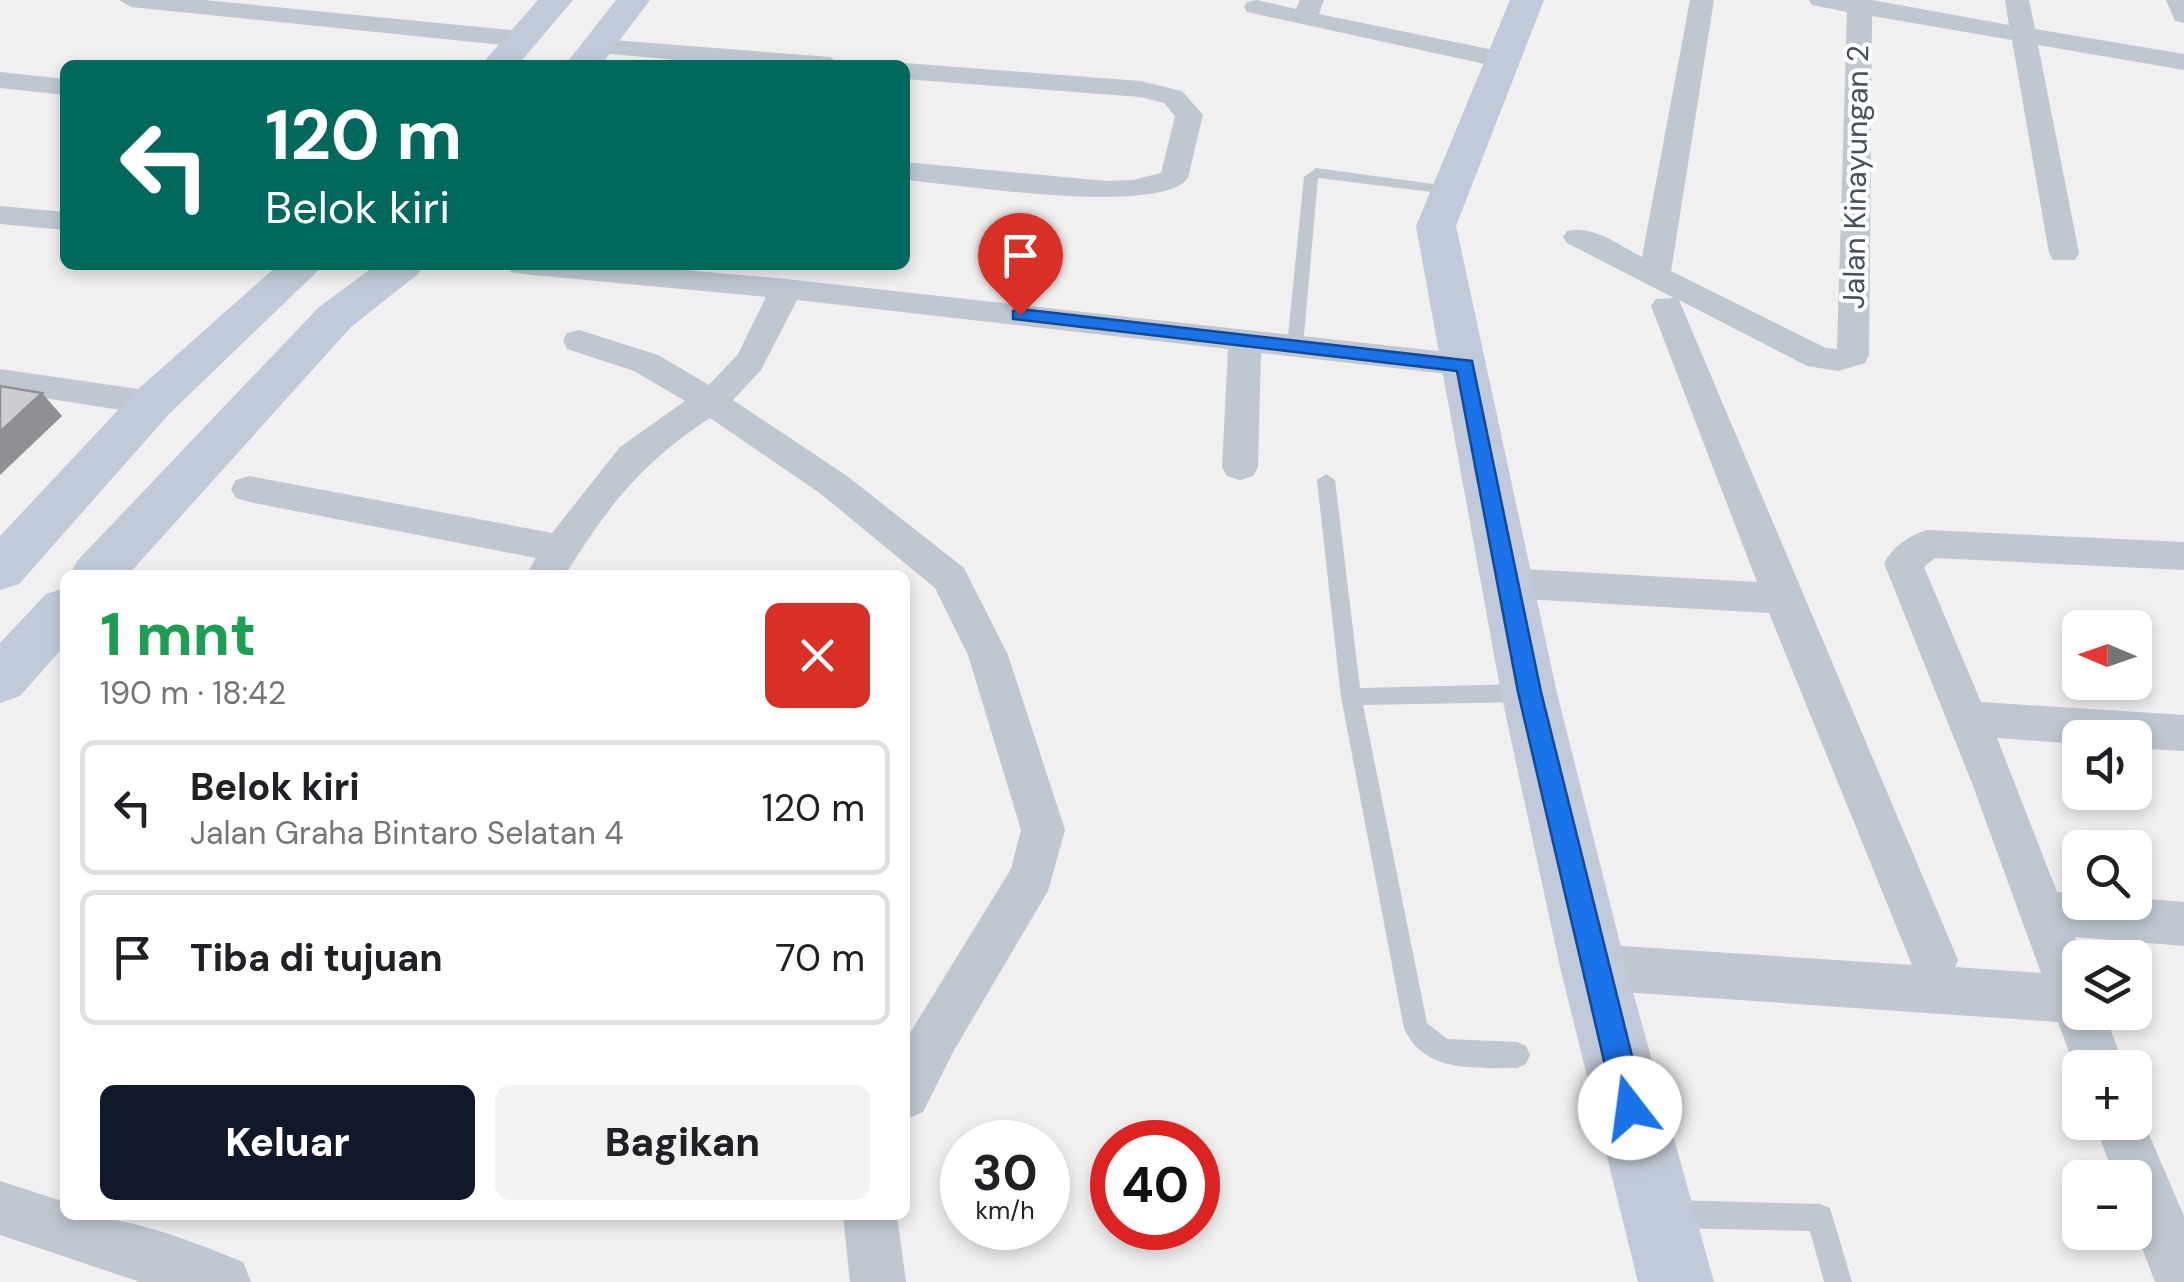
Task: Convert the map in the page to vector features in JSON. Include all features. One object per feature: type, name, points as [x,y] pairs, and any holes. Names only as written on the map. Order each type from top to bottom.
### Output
[{"type":"street","points":[[131,0],[510,52],[556,0]]},
{"type":"street","points":[[591,56],[633,0]]},
{"type":"street","points":[[1527,0],[1436,226],[1530,692],[1593,967],[1676,1282]]},
{"type":"street","points":[[1702,0],[1661,290],[1783,599],[1934,960]]},
{"type":"street","points":[[1820,0],[1860,3],[2184,62]]},
{"type":"street","points":[[2017,0],[2064,253]]},
{"type":"street","points":[[2178,0],[2184,16]]},
{"type":"street","name":"Jalan Kinayungan 2","points":[[1661,290],[1819,358],[1838,360],[1854,355],[1860,3]]},
{"type":"street","points":[[1256,8],[1308,9],[1504,60]]},
{"type":"street","points":[[591,56],[697,60]]},
{"type":"street","points":[[910,71],[1140,88],[1174,97],[1189,116],[1174,178],[1134,189],[910,171]]},
{"type":"street","points":[[0,80],[60,86]]},
{"type":"street","points":[[0,191],[60,197]]},
{"type":"street","points":[[0,215],[60,221]]},
{"type":"street","points":[[1578,236],[1661,290]]},
{"type":"street","points":[[0,570],[152,403],[298,270]]},
{"type":"street","points":[[101,570],[334,316],[396,270]]},
{"type":"street","points":[[577,270],[786,289],[1465,365]]},
{"type":"street","points":[[249,489],[553,562],[628,460],[659,430],[710,401],[735,380],[752,358],[786,289]]},
{"type":"street","points":[[1240,467],[1245,340]]},
{"type":"street","points":[[578,341],[646,364],[710,401],[834,485],[950,578],[988,655],[1043,830],[1032,876],[935,1035],[910,1084]]},
{"type":"street","points":[[0,380],[152,403]]},
{"type":"street","points":[[2062,965],[1968,718],[1903,563],[1926,544],[2184,556]]},
{"type":"street","points":[[1508,583],[1783,599]]},
{"type":"street","points":[[0,680],[60,614]]},
{"type":"street","points":[[1968,718],[2184,733]]},
{"type":"street","points":[[2042,912],[2184,924]]},
{"type":"street","points":[[1593,967],[2062,999]]},
{"type":"street","points":[[2127,1140],[2183,1282]]},
{"type":"street","points":[[0,1208],[223,1282]]},
{"type":"street","points":[[871,1220],[878,1282]]},
{"type":"lane","points":[[1295,346],[1311,176],[1316,172],[1448,190]]},
{"type":"lane","points":[[1326,480],[1350,697],[1416,1028],[1425,1045],[1440,1052],[1518,1055]]},
{"type":"lane","points":[[1350,697],[1530,692]]},
{"type":"lane","points":[[1658,1214],[1820,1218],[1838,1282]]},
{"type":"building","points":[[0,386],[42,393],[0,432]]},
{"type":"route","points":[[1020,315],[1465,365],[1530,692],[1593,967],[1630,1108]]}]
